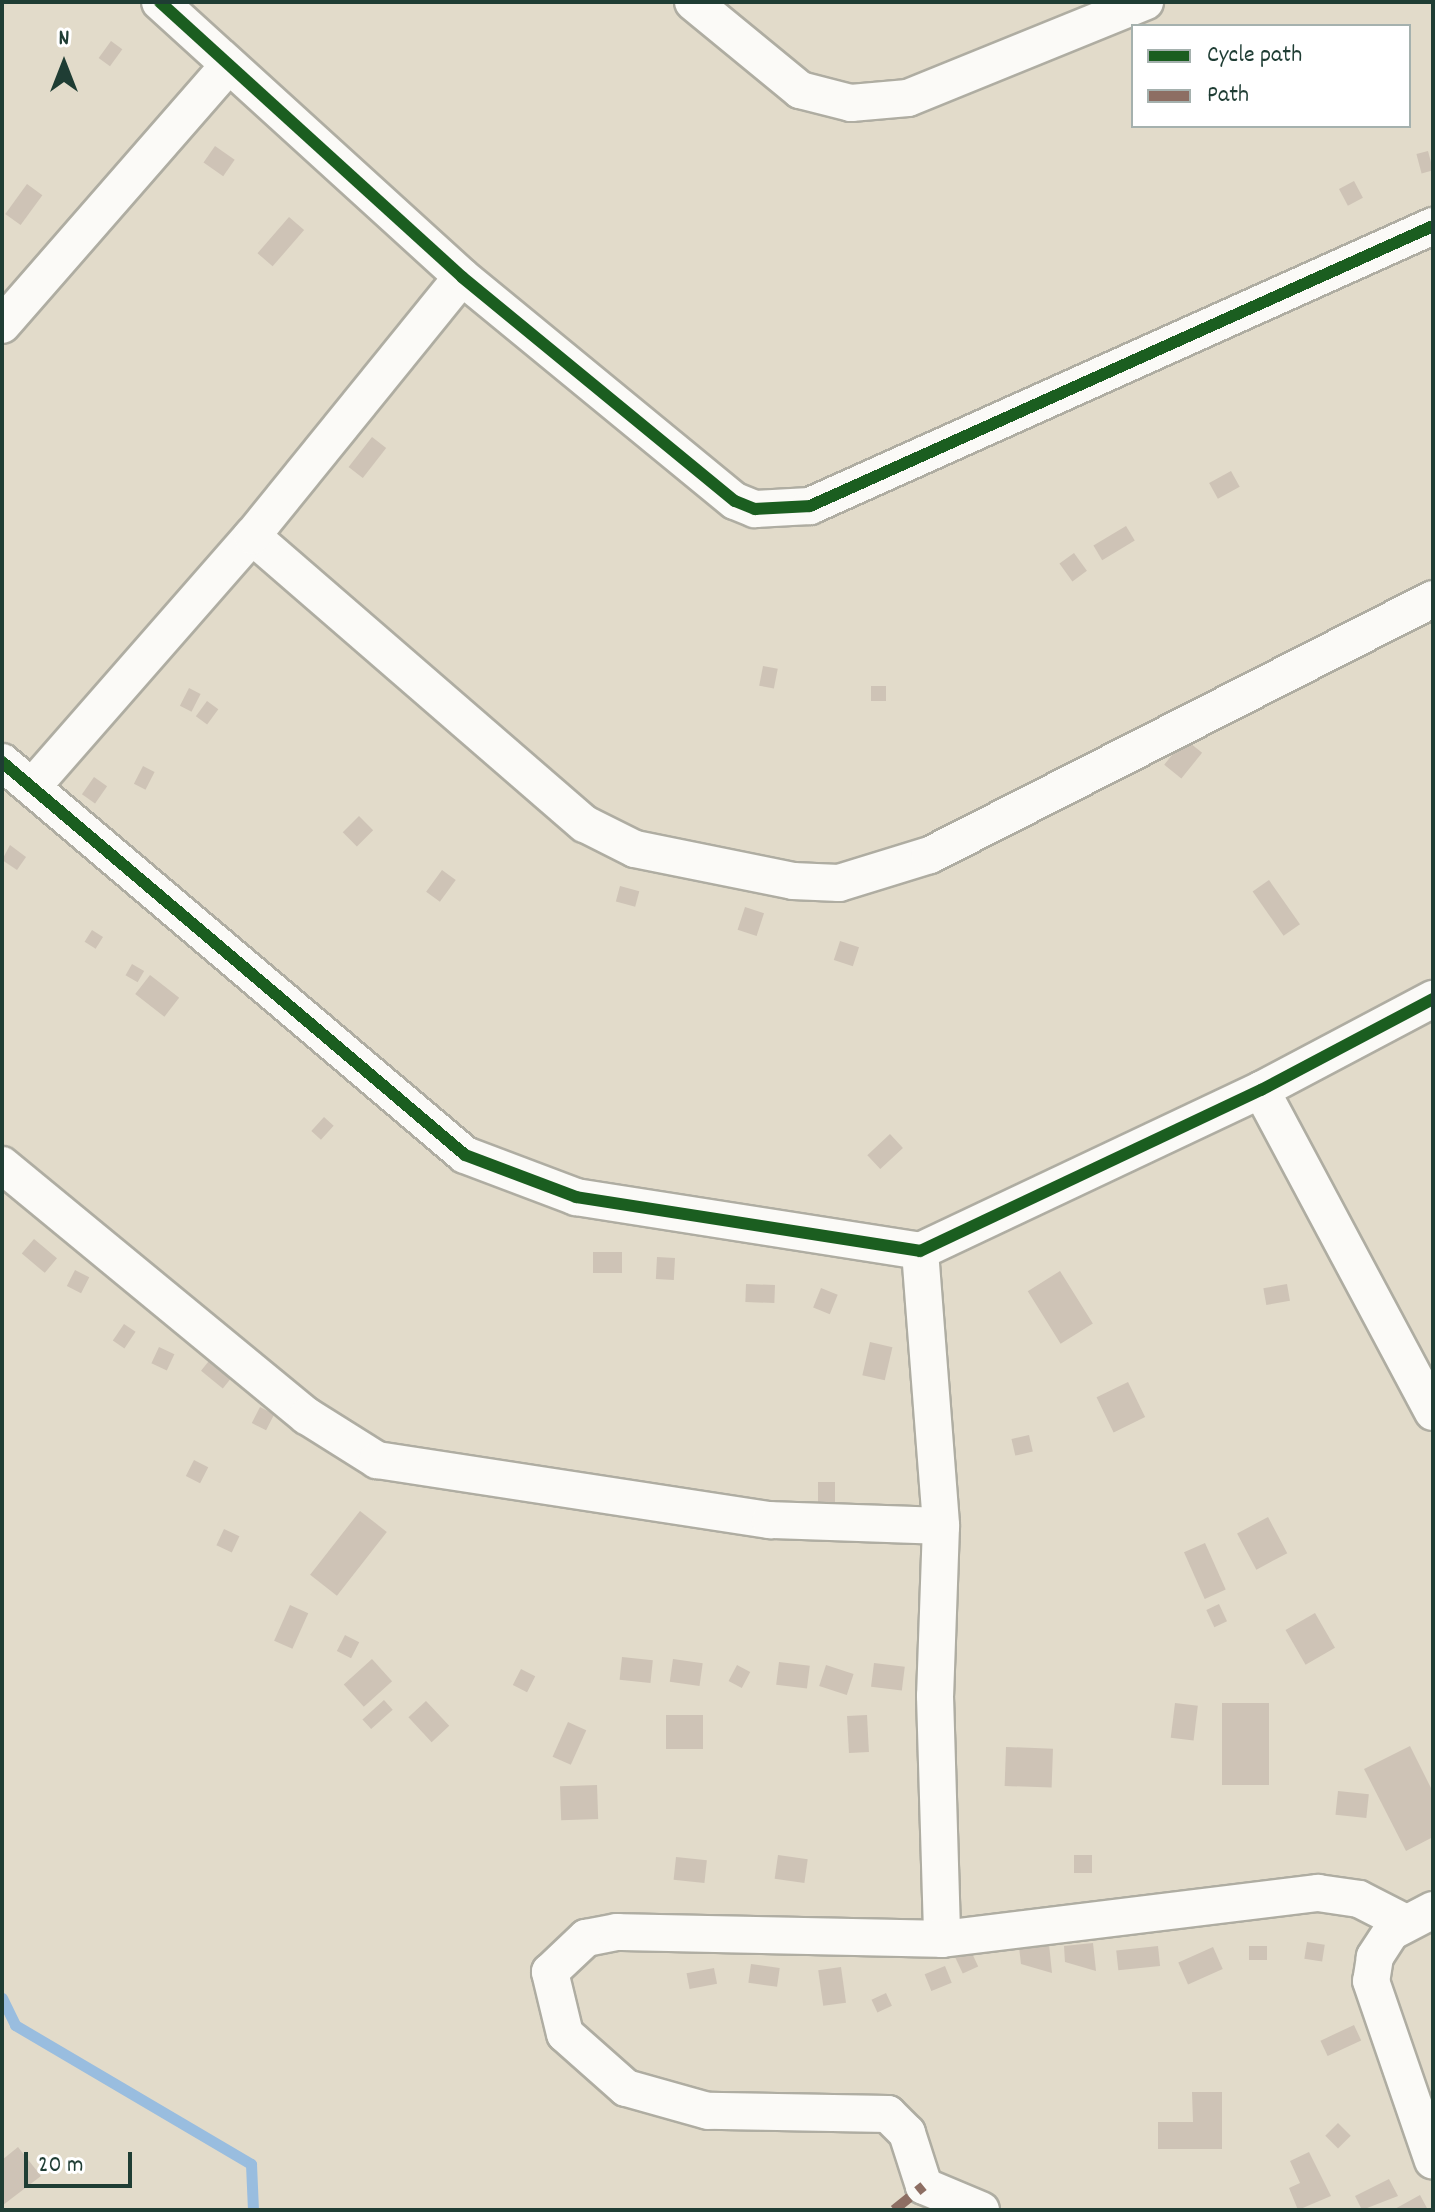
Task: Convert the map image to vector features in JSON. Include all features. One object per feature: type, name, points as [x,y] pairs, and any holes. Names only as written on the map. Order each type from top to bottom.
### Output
[{"type":"street","points":[[160,2],[462,277],[735,501],[776,511],[810,506],[1433,226]]},
{"type":"street","points":[[693,2],[800,90],[851,103],[908,98],[1145,2]]},
{"type":"street","points":[[7,308],[229,65]]},
{"type":"street","points":[[32,787],[252,536],[462,277]]},
{"type":"street","points":[[252,536],[585,824],[635,849],[793,881],[839,883],[930,855],[1433,599]]},
{"type":"street","points":[[2,762],[465,1155],[576,1197],[920,1251],[1261,1090],[1433,999]]},
{"type":"street","points":[[1261,1090],[1433,1412]]},
{"type":"street","points":[[2,1165],[307,1416],[377,1460],[770,1520],[941,1526]]},
{"type":"street","points":[[920,1251],[941,1526],[935,1696],[942,1939]]},
{"type":"street","points":[[981,2210],[924,2186],[907,2133],[888,2114],[708,2111],[626,2088],[565,2034],[549,1991],[563,1955],[586,1938],[617,1932],[942,1939],[1318,1893],[1359,1899],[1419,1916]]},
{"type":"street","points":[[1419,1916],[1375,1957],[1373,1996],[1433,2161]]},
{"type":"building","points":[[111,41],[122,49],[110,66],[99,58]]},
{"type":"building","points":[[215,146],[235,160],[223,176],[204,162]]},
{"type":"building","points":[[1428,151],[1433,170],[1422,173],[1416,154]]},
{"type":"building","points":[[1354,181],[1363,198],[1348,206],[1339,189]]},
{"type":"building","points":[[27,184],[42,195],[21,225],[5,214]]},
{"type":"building","points":[[289,217],[304,230],[273,266],[258,253]]},
{"type":"building","points":[[372,437],[386,448],[363,478],[349,467]]},
{"type":"building","points":[[1231,471],[1240,487],[1218,499],[1209,483]]},
{"type":"building","points":[[1126,526],[1135,541],[1102,560],[1093,546]]},
{"type":"building","points":[[1074,553],[1087,571],[1072,581],[1059,564]]},
{"type":"building","points":[[763,666],[778,669],[774,688],[759,686]]},
{"type":"building","points":[[871,686],[886,686],[886,701],[871,701]]},
{"type":"building","points":[[189,688],[201,694],[192,712],[180,706]]},
{"type":"building","points":[[207,701],[218,709],[207,725],[196,716]]},
{"type":"building","points":[[1185,739],[1202,753],[1181,778],[1164,765]]},
{"type":"building","points":[[143,766],[155,772],[146,790],[134,784]]},
{"type":"building","points":[[94,777],[107,786],[95,803],[82,794]]},
{"type":"building","points":[[359,816],[373,830],[357,846],[343,832]]},
{"type":"building","points":[[10,845],[26,857],[17,870],[2,860]]},
{"type":"building","points":[[442,870],[456,880],[440,902],[426,892]]},
{"type":"building","points":[[1269,880],[1300,924],[1284,936],[1253,891]]},
{"type":"building","points":[[620,886],[639,891],[635,907],[616,901]]},
{"type":"building","points":[[745,907],[764,913],[757,936],[738,930]]},
{"type":"building","points":[[92,930],[103,937],[96,949],[85,942]]},
{"type":"building","points":[[840,941],[859,947],[853,966],[834,960]]},
{"type":"building","points":[[132,964],[144,971],[138,982],[126,975]]},
{"type":"building","points":[[150,975],[179,998],[164,1017],[135,994]]},
{"type":"building","points":[[324,1117],[334,1126],[321,1140],[311,1131]]},
{"type":"building","points":[[890,1134],[903,1148],[880,1169],[867,1155]]},
{"type":"building","points":[[34,1239],[57,1258],[45,1273],[22,1254]]},
{"type":"building","points":[[593,1252],[622,1252],[622,1273],[593,1273]]},
{"type":"building","points":[[657,1257],[675,1258],[674,1280],[656,1279]]},
{"type":"building","points":[[75,1270],[89,1277],[81,1293],[67,1286]]},
{"type":"building","points":[[1060,1271],[1093,1324],[1061,1344],[1028,1291]]},
{"type":"building","points":[[746,1284],[775,1285],[774,1303],[745,1302]]},
{"type":"building","points":[[1287,1284],[1290,1301],[1266,1305],[1263,1288]]},
{"type":"building","points":[[821,1288],[838,1295],[830,1314],[813,1307]]},
{"type":"building","points":[[124,1324],[136,1332],[124,1348],[113,1341]]},
{"type":"building","points":[[870,1342],[892,1347],[885,1380],[862,1375]]},
{"type":"building","points":[[159,1347],[174,1354],[167,1370],[151,1363]]},
{"type":"building","points":[[213,1356],[235,1374],[223,1388],[201,1371]]},
{"type":"building","points":[[1128,1382],[1145,1417],[1114,1432],[1097,1397]]},
{"type":"building","points":[[260,1407],[274,1414],[266,1430],[252,1423]]},
{"type":"building","points":[[1029,1435],[1033,1452],[1015,1456],[1011,1439]]},
{"type":"building","points":[[194,1460],[208,1467],[200,1483],[186,1476]]},
{"type":"building","points":[[818,1482],[835,1482],[835,1504],[818,1504]]},
{"type":"building","points":[[360,1511],[387,1532],[337,1596],[310,1575]]},
{"type":"building","points":[[1268,1517],[1287,1553],[1256,1570],[1237,1533]]},
{"type":"building","points":[[224,1529],[239,1536],[232,1552],[216,1545]]},
{"type":"building","points":[[1205,1543],[1226,1590],[1205,1599],[1184,1552]]},
{"type":"building","points":[[1219,1604],[1227,1621],[1214,1627],[1206,1610]]},
{"type":"building","points":[[290,1605],[308,1613],[292,1649],[274,1641]]},
{"type":"building","points":[[1315,1613],[1335,1648],[1306,1665],[1286,1630]]},
{"type":"building","points":[[345,1635],[359,1642],[351,1658],[337,1651]]},
{"type":"building","points":[[622,1657],[653,1660],[650,1683],[620,1680]]},
{"type":"building","points":[[372,1659],[392,1681],[364,1707],[344,1684]]},
{"type":"building","points":[[673,1659],[703,1663],[700,1686],[670,1682]]},
{"type":"building","points":[[779,1662],[810,1666],[807,1689],[776,1685]]},
{"type":"building","points":[[874,1663],[905,1667],[902,1691],[871,1687]]},
{"type":"building","points":[[737,1665],[750,1672],[742,1688],[729,1681]]},
{"type":"building","points":[[826,1665],[854,1674],[847,1695],[819,1686]]},
{"type":"building","points":[[521,1669],[535,1676],[527,1692],[513,1685]]},
{"type":"building","points":[[384,1700],[393,1710],[371,1729],[362,1719]]},
{"type":"building","points":[[426,1701],[449,1726],[432,1742],[408,1717]]},
{"type":"building","points":[[1175,1703],[1198,1706],[1194,1741],[1171,1738]]},
{"type":"building","points":[[1222,1703],[1269,1703],[1269,1785],[1222,1785]]},
{"type":"building","points":[[666,1715],[703,1715],[703,1749],[666,1749]]},
{"type":"building","points":[[867,1715],[869,1752],[849,1753],[847,1716]]},
{"type":"building","points":[[568,1722],[586,1730],[571,1765],[553,1757]]},
{"type":"building","points":[[1410,1746],[1433,1792],[1433,1837],[1406,1851],[1364,1769]]},
{"type":"building","points":[[1006,1747],[1053,1749],[1052,1788],[1005,1786]]},
{"type":"building","points":[[597,1785],[598,1819],[561,1820],[560,1786]]},
{"type":"building","points":[[1338,1791],[1369,1794],[1366,1818],[1335,1815]]},
{"type":"building","points":[[778,1855],[808,1859],[804,1883],[775,1879]]},
{"type":"building","points":[[1074,1855],[1092,1855],[1092,1873],[1074,1873]]},
{"type":"building","points":[[676,1857],[707,1860],[704,1883],[674,1880]]},
{"type":"building","points":[[1307,1942],[1325,1945],[1322,1962],[1304,1959]]},
{"type":"building","points":[[1093,1943],[1096,1971],[1065,1962],[1064,1946]]},
{"type":"building","points":[[1049,1944],[1052,1973],[1021,1964],[1019,1947]]},
{"type":"building","points":[[1158,1946],[1160,1966],[1118,1970],[1116,1950]]},
{"type":"building","points":[[1249,1946],[1267,1946],[1267,1960],[1249,1960]]},
{"type":"building","points":[[1213,1947],[1223,1969],[1188,1984],[1178,1962]]},
{"type":"building","points":[[971,1951],[978,1966],[963,1974],[956,1958]]},
{"type":"building","points":[[751,1964],[780,1968],[777,1987],[748,1983]]},
{"type":"building","points":[[945,1966],[952,1983],[931,1991],[925,1974]]},
{"type":"building","points":[[841,1967],[846,2003],[823,2006],[818,1970]]},
{"type":"building","points":[[714,1968],[717,1984],[690,1989],[687,1973]]},
{"type":"building","points":[[886,1993],[892,2006],[877,2012],[871,2000]]},
{"type":"building","points":[[1354,2025],[1361,2040],[1328,2056],[1320,2041]]},
{"type":"building","points":[[1192,2092],[1222,2092],[1222,2149],[1158,2149],[1158,2122],[1193,2122]]},
{"type":"building","points":[[1338,2123],[1351,2136],[1338,2148],[1325,2136]]},
{"type":"building","points":[[18,2147],[41,2176],[3,2205],[2,2160]]},
{"type":"building","points":[[1309,2152],[1331,2196],[1298,2210],[1289,2188],[1300,2183],[1290,2161]]},
{"type":"building","points":[[1389,2179],[1398,2196],[1362,2210],[1355,2196]]},
{"type":"building","points":[[1420,2195],[1428,2210],[1393,2210]]},
{"type":"waterway","points":[[2,1998],[15,2025],[251,2164],[253,2210]]},
{"type":"marked path","points":[[894,2210],[924,2186]]},
{"type":"cycle path","points":[[160,2],[462,277],[735,501],[755,509],[810,506],[1433,226]]},
{"type":"cycle path","points":[[2,762],[465,1155],[576,1197],[920,1251],[1261,1090],[1433,999]]}]
